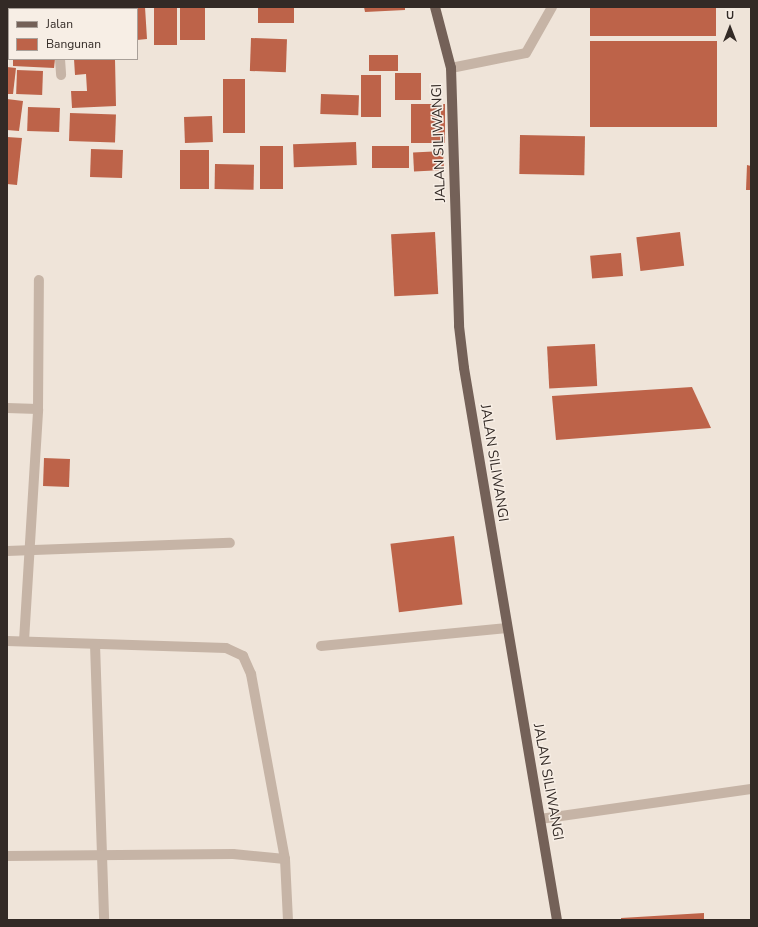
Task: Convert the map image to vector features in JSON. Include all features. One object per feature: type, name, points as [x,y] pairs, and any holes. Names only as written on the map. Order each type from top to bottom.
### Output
[{"type":"main road","name":"JALAN SILIWANGI","points":[[436,7],[451,68],[459,326],[507,628],[557,920]]},
{"type":"street","points":[[451,68],[526,53],[552,7]]},
{"type":"street","points":[[60,60],[61,74]]},
{"type":"street","points":[[24,641],[28,552],[38,409],[39,280]]},
{"type":"street","points":[[7,408],[38,409]]},
{"type":"street","points":[[7,551],[28,552],[230,543]]},
{"type":"street","points":[[321,646],[507,628]]},
{"type":"street","points":[[7,641],[226,648],[243,656],[251,674],[285,859],[288,920]]},
{"type":"street","points":[[95,644],[104,920]]},
{"type":"street","points":[[540,819],[751,789]]},
{"type":"street","points":[[7,856],[233,854],[285,859]]},
{"type":"building","points":[[22,7],[52,7],[37,8]]},
{"type":"building","points":[[63,7],[91,7],[91,8]]},
{"type":"building","points":[[92,7],[145,7],[147,39],[138,40],[138,8]]},
{"type":"building","points":[[154,7],[177,7],[177,45],[154,45]]},
{"type":"building","points":[[180,7],[205,7],[205,40],[180,40]]},
{"type":"building","points":[[258,7],[294,7],[294,23],[258,23]]},
{"type":"building","points":[[364,7],[405,7],[405,10],[365,12]]},
{"type":"building","points":[[590,7],[716,7],[716,36],[590,36]]},
{"type":"building","points":[[7,17],[8,17],[8,39]]},
{"type":"building","points":[[251,38],[287,39],[286,72],[250,71]]},
{"type":"building","points":[[590,41],[717,41],[717,127],[590,127]]},
{"type":"building","points":[[369,55],[398,55],[398,71],[369,71]]},
{"type":"building","points":[[13,60],[55,60],[54,68],[13,66]]},
{"type":"building","points":[[74,60],[115,60],[116,106],[72,108],[71,91],[87,91],[86,74],[75,75]]},
{"type":"building","points":[[7,67],[16,68],[13,94],[7,94]]},
{"type":"building","points":[[17,70],[43,71],[42,95],[16,94]]},
{"type":"building","points":[[395,73],[421,73],[421,100],[395,100]]},
{"type":"building","points":[[361,75],[381,75],[381,117],[361,117]]},
{"type":"building","points":[[223,79],[245,79],[245,133],[223,133]]},
{"type":"building","points":[[321,94],[359,95],[358,115],[320,114]]},
{"type":"building","points":[[7,99],[23,101],[19,131],[7,130]]},
{"type":"building","points":[[411,104],[445,104],[445,143],[411,143]]},
{"type":"building","points":[[28,107],[60,108],[59,132],[27,131]]},
{"type":"building","points":[[70,113],[116,115],[115,143],[69,141]]},
{"type":"building","points":[[212,116],[213,142],[185,143],[184,117]]},
{"type":"building","points":[[520,135],[585,136],[584,175],[519,174]]},
{"type":"building","points":[[7,137],[22,138],[17,185],[7,184]]},
{"type":"building","points":[[356,142],[357,165],[294,167],[293,144]]},
{"type":"building","points":[[260,146],[283,146],[283,189],[260,189]]},
{"type":"building","points":[[372,146],[409,146],[409,168],[372,168]]},
{"type":"building","points":[[91,149],[123,150],[122,178],[90,177]]},
{"type":"building","points":[[180,150],[209,150],[209,189],[180,189]]},
{"type":"building","points":[[443,151],[444,170],[414,172],[413,153]]},
{"type":"building","points":[[215,164],[254,165],[254,190],[215,189]]},
{"type":"building","points":[[747,165],[751,166],[751,190],[746,190]]},
{"type":"building","points":[[435,232],[438,294],[394,296],[391,234]]},
{"type":"building","points":[[680,232],[684,266],[640,271],[636,237]]},
{"type":"building","points":[[621,253],[623,276],[592,279],[590,256]]},
{"type":"building","points":[[595,344],[597,386],[549,388],[547,347]]},
{"type":"building","points":[[692,387],[711,428],[556,440],[552,396]]},
{"type":"building","points":[[44,458],[70,459],[69,487],[43,486]]},
{"type":"building","points":[[454,536],[462,604],[399,612],[390,544]]},
{"type":"building","points":[[704,913],[704,920],[621,920],[621,918]]}]
